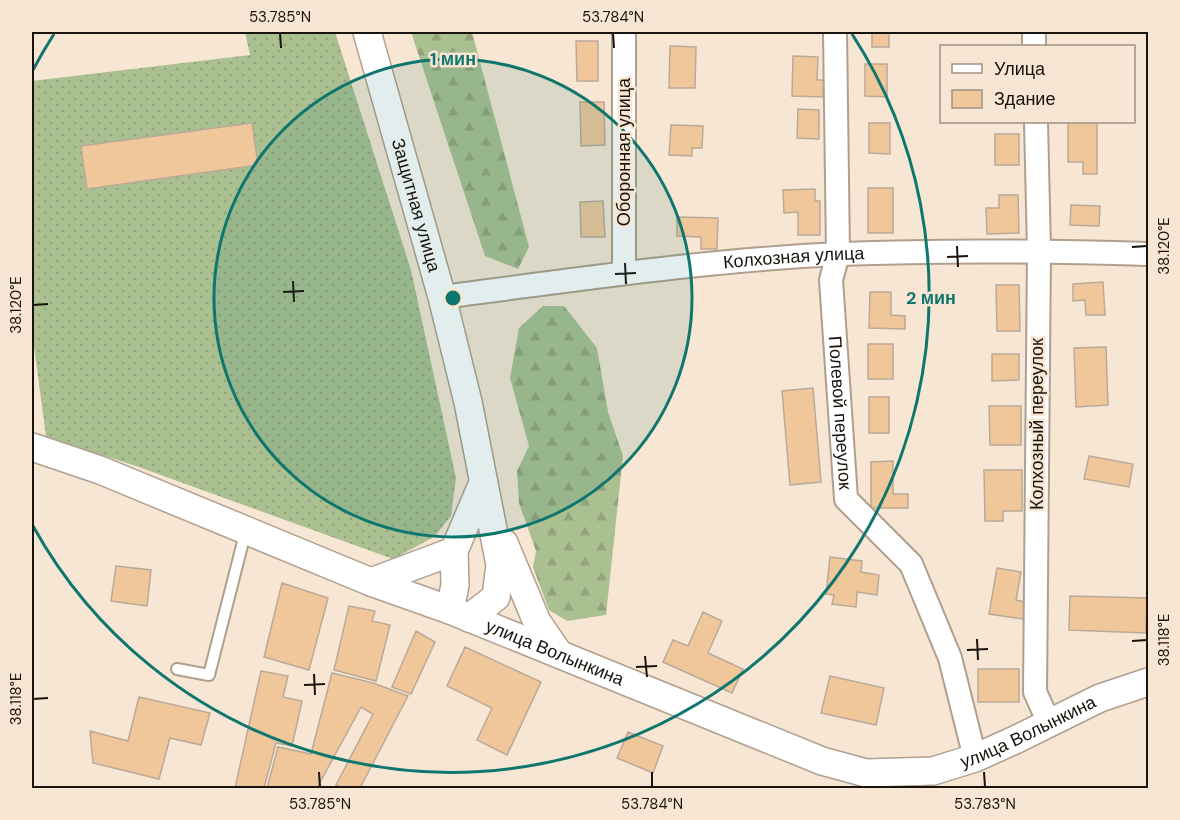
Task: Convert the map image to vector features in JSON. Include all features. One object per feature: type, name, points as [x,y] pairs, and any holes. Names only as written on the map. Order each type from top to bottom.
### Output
[{"type":"street","name":"Защитная улица","points":[[367,32],[442,297],[468,402],[482,485]]},
{"type":"street","name":"Оборонная улица","points":[[624,32],[624,273]]},
{"type":"street","name":"Полевой переулок","points":[[835,32],[838,254],[831,280],[846,499],[911,564],[950,657],[975,758]]},
{"type":"street","name":"Колхозный переулок","points":[[1036,123],[1039,251],[1035,692],[1049,723]]},
{"type":"street","name":"Колхозная улица","points":[[442,297],[624,273],[838,254],[1039,251],[1149,254]]},
{"type":"street","name":"улица Волынкина","points":[[32,447],[100,470],[371,582],[460,614],[822,761],[866,773],[934,775],[975,758],[1100,698],[1149,682]]},
{"type":"street","points":[[482,485],[500,565],[496,597],[460,614],[455,585],[454,551],[482,485]]},
{"type":"street","points":[[482,485],[537,622],[559,654]]},
{"type":"street","points":[[371,582],[454,551]]},
{"type":"lane","points":[[177,669],[209,675],[246,530]]},
{"type":"green space","points":[[245,32],[335,32],[411,270],[456,478],[451,516],[434,537],[393,559],[136,466],[46,437],[32,331],[32,81],[250,55]]},
{"type":"green space","points":[[411,32],[472,32],[529,247],[518,269],[485,256]]},
{"type":"green space","points":[[543,306],[564,306],[597,348],[608,412],[623,456],[606,615],[567,621],[549,610],[533,567],[536,551],[519,503],[517,471],[529,446],[510,378],[519,328]]},
{"type":"building","points":[[872,32],[889,32],[889,47],[872,47]]},
{"type":"building","points":[[576,41],[598,41],[598,81],[577,81]]},
{"type":"building","points":[[670,46],[696,47],[695,88],[669,88]]},
{"type":"building","points":[[793,56],[818,57],[817,80],[824,80],[823,97],[792,96]]},
{"type":"building","points":[[865,64],[887,64],[887,97],[865,96]]},
{"type":"building","points":[[580,102],[604,102],[605,145],[581,146]]},
{"type":"building","points":[[798,109],[819,110],[819,139],[797,138]]},
{"type":"building","points":[[252,123],[258,165],[87,189],[81,146]]},
{"type":"building","points":[[869,123],[890,123],[890,154],[869,153]]},
{"type":"building","points":[[1068,123],[1097,123],[1097,174],[1083,174],[1083,162],[1068,162]]},
{"type":"building","points":[[671,125],[703,126],[702,148],[692,148],[692,156],[669,155]]},
{"type":"building","points":[[995,134],[1019,134],[1019,165],[995,165]]},
{"type":"building","points":[[868,188],[893,188],[893,233],[868,233]]},
{"type":"building","points":[[815,189],[815,201],[820,201],[820,235],[798,235],[798,212],[784,213],[783,190]]},
{"type":"building","points":[[999,195],[1018,195],[1019,233],[987,234],[986,208],[999,208]]},
{"type":"building","points":[[603,201],[605,237],[581,237],[580,202]]},
{"type":"building","points":[[1071,205],[1100,206],[1099,226],[1070,225]]},
{"type":"building","points":[[677,217],[718,218],[717,249],[701,249],[701,237],[677,236]]},
{"type":"building","points":[[1103,282],[1105,315],[1086,315],[1085,300],[1073,301],[1073,284]]},
{"type":"building","points":[[996,285],[1019,285],[1020,331],[997,331]]},
{"type":"building","points":[[870,292],[891,292],[891,315],[905,316],[905,329],[869,328]]},
{"type":"building","points":[[868,344],[893,344],[893,379],[868,379]]},
{"type":"building","points":[[1106,347],[1108,405],[1076,407],[1074,348]]},
{"type":"building","points":[[992,354],[1019,354],[1019,380],[992,381]]},
{"type":"building","points":[[813,388],[821,482],[790,485],[782,391]]},
{"type":"building","points":[[869,397],[889,397],[889,433],[869,433]]},
{"type":"building","points":[[989,406],[1021,406],[1021,445],[990,445]]},
{"type":"building","points":[[1089,456],[1133,464],[1129,487],[1084,479]]},
{"type":"building","points":[[893,461],[893,494],[908,494],[908,508],[871,508],[871,462]]},
{"type":"building","points":[[984,470],[1022,470],[1022,511],[1003,511],[1003,521],[985,521]]},
{"type":"building","points":[[830,557],[862,561],[861,572],[879,575],[877,595],[857,592],[856,607],[832,604],[834,595],[826,594]]},
{"type":"building","points":[[116,566],[151,570],[147,606],[111,601]]},
{"type":"building","points":[[997,568],[1021,572],[1016,600],[1026,602],[1023,619],[989,614]]},
{"type":"building","points":[[282,583],[328,598],[309,670],[264,657]]},
{"type":"building","points":[[1070,596],[1147,598],[1146,633],[1069,630]]},
{"type":"building","points":[[349,606],[375,611],[372,621],[390,625],[376,681],[334,670]]},
{"type":"building","points":[[703,612],[722,621],[708,653],[743,669],[732,693],[663,662],[673,640],[688,646]]},
{"type":"building","points":[[416,631],[435,642],[411,694],[392,687]]},
{"type":"building","points":[[465,647],[541,682],[507,755],[477,740],[492,708],[447,686]]},
{"type":"building","points":[[978,669],[1019,669],[1019,702],[978,702]]},
{"type":"building","points":[[261,671],[288,676],[283,697],[302,701],[292,746],[276,743],[264,788],[235,788]]},
{"type":"building","points":[[332,673],[373,683],[408,696],[360,788],[344,788],[336,785],[373,714],[361,707],[318,786],[321,788],[267,788],[278,747],[311,754]]},
{"type":"building","points":[[830,676],[884,688],[876,725],[821,713]]},
{"type":"building","points":[[139,697],[210,713],[201,745],[170,738],[159,779],[93,763],[90,731],[128,741]]},
{"type":"building","points":[[628,732],[663,746],[653,773],[617,758]]}]
